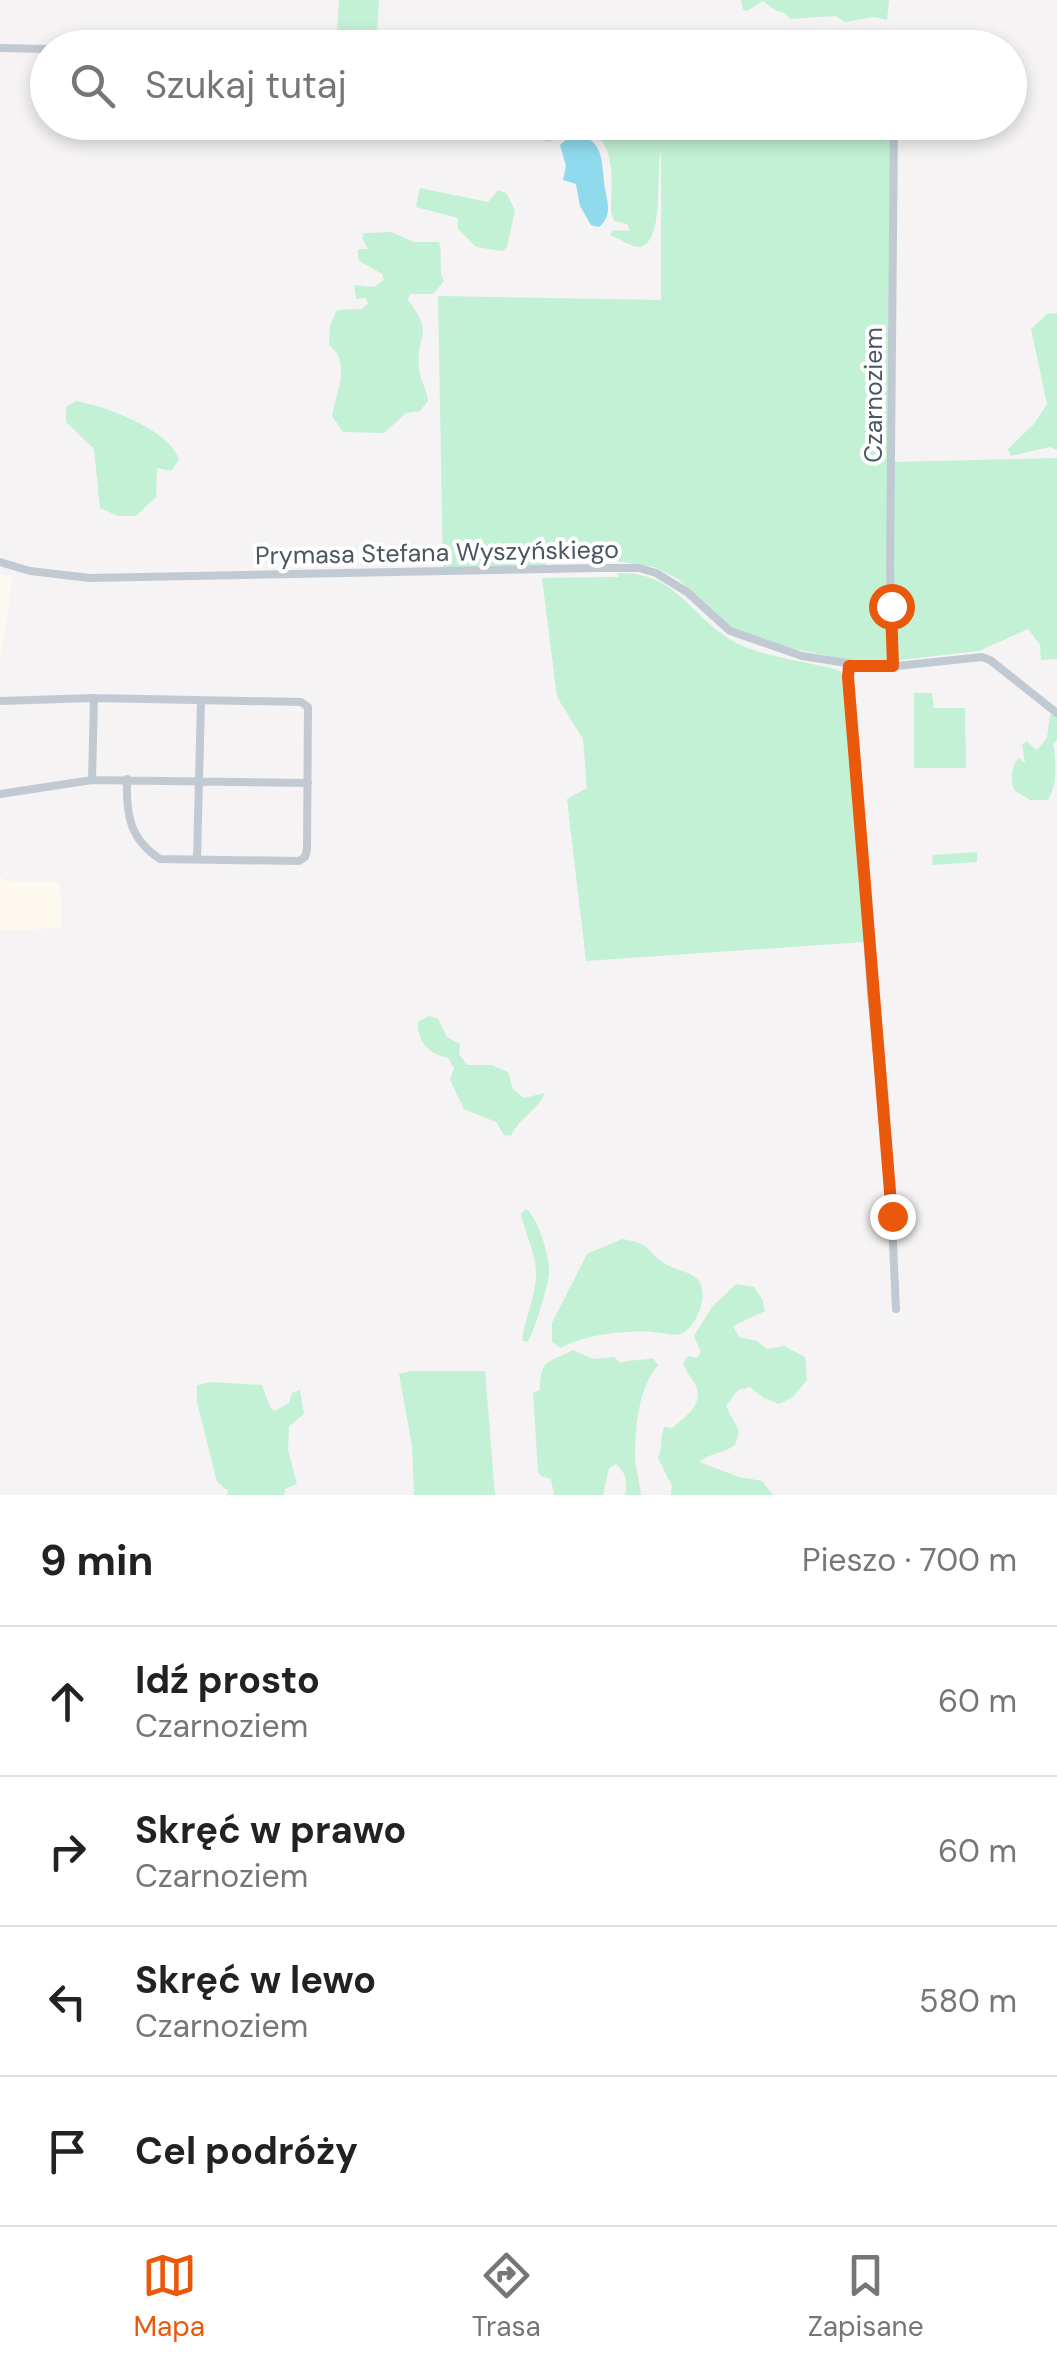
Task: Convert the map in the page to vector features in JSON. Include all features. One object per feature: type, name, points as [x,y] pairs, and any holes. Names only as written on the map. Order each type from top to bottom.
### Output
[{"type":"street","points":[[0,48],[30,49]]},
{"type":"street","name":"Czarnoziem","points":[[893,666],[890,569],[894,140]]},
{"type":"street","name":"Prymasa Stefana Wyszyńskiego","points":[[0,562],[58,576],[90,578],[639,568],[676,583],[738,636],[849,666]]},
{"type":"street","points":[[896,1309],[891,1199],[871,993],[849,666],[990,660],[1057,713]]},
{"type":"street","points":[[0,701],[94,698],[300,702],[308,706],[305,856],[298,860],[160,859],[144,849],[126,812],[126,779]]},
{"type":"street","points":[[92,780],[94,698]]},
{"type":"street","points":[[197,859],[201,701]]},
{"type":"street","points":[[0,794],[92,780],[308,783]]},
{"type":"shaded area","points":[[0,574],[13,578],[0,660]]},
{"type":"shaded area","points":[[0,877],[8,882],[60,882],[62,928],[0,930]]},
{"type":"green space","points":[[339,0],[379,0],[377,30],[337,30]]},
{"type":"green space","points":[[741,0],[889,0],[887,20],[874,17],[845,22],[835,16],[790,19],[763,1],[747,11],[743,10]]},
{"type":"green space","points":[[600,140],[892,140],[892,462],[1057,458],[1057,659],[1041,660],[1040,645],[1028,629],[979,651],[882,662],[852,661],[781,646],[733,629],[678,579],[654,567],[597,558],[546,558],[545,566],[443,568],[438,296],[661,300],[661,150],[656,220],[647,243],[639,247],[610,235],[613,230],[630,231],[627,224],[614,221],[611,212],[610,159]]},
{"type":"green space","points":[[420,188],[488,202],[498,190],[506,193],[515,210],[507,247],[503,251],[476,247],[458,229],[458,218],[416,207]]},
{"type":"green space","points":[[391,232],[414,242],[439,242],[444,281],[433,294],[410,294],[408,300],[423,328],[419,369],[428,401],[420,411],[406,413],[384,433],[343,432],[332,416],[341,369],[336,352],[329,345],[330,325],[337,310],[362,309],[368,304],[366,298],[356,299],[354,285],[374,287],[384,280],[382,274],[358,260],[358,249],[368,249],[362,238],[364,233]]},
{"type":"green space","points":[[1057,313],[1057,450],[1050,447],[1011,456],[1008,449],[1034,424],[1047,404],[1031,329],[1047,314]]},
{"type":"green space","points":[[76,401],[151,429],[179,460],[171,471],[157,468],[156,497],[136,516],[118,516],[100,508],[94,449],[66,422],[66,407]]},
{"type":"green space","points":[[619,573],[640,575],[671,589],[723,635],[739,644],[839,670],[844,675],[864,942],[586,961],[567,799],[587,788],[583,739],[557,697],[542,578],[618,577]]},
{"type":"green space","points":[[914,693],[932,693],[934,708],[965,708],[966,768],[914,768]]},
{"type":"green space","points":[[1050,714],[1057,717],[1053,788],[1048,800],[1030,800],[1015,791],[1013,769],[1019,758],[1025,763],[1022,745],[1026,741],[1037,750],[1047,738]]},
{"type":"green space","points":[[977,852],[977,862],[932,865],[933,855]]},
{"type":"green space","points":[[429,1016],[438,1019],[447,1037],[460,1044],[459,1054],[467,1065],[492,1065],[508,1072],[513,1089],[524,1098],[545,1093],[511,1136],[504,1135],[496,1122],[464,1109],[450,1080],[454,1068],[448,1058],[430,1050],[420,1036],[418,1022]]},
{"type":"green space","points":[[526,1209],[539,1229],[549,1268],[540,1310],[527,1342],[522,1340],[536,1276],[521,1214]]},
{"type":"green space","points":[[622,1239],[644,1246],[667,1265],[696,1278],[702,1291],[698,1315],[679,1334],[617,1333],[561,1348],[552,1342],[552,1323],[587,1254]]},
{"type":"green space","points":[[736,1284],[754,1287],[765,1311],[733,1326],[739,1337],[757,1341],[767,1349],[784,1346],[805,1357],[807,1380],[793,1397],[779,1404],[750,1387],[738,1390],[726,1406],[739,1431],[735,1445],[699,1462],[762,1481],[773,1495],[671,1495],[672,1486],[658,1458],[664,1427],[672,1428],[687,1416],[698,1393],[683,1363],[688,1356],[697,1358],[701,1352],[694,1336],[712,1307]]},
{"type":"green space","points":[[573,1350],[593,1359],[614,1357],[620,1363],[653,1358],[658,1365],[646,1384],[637,1420],[635,1461],[641,1495],[625,1495],[625,1478],[616,1464],[609,1468],[603,1495],[554,1495],[551,1479],[538,1471],[533,1393],[540,1390],[544,1366]]},
{"type":"green space","points":[[485,1371],[495,1495],[414,1495],[412,1445],[399,1374]]},
{"type":"green space","points":[[197,1385],[262,1385],[275,1411],[300,1390],[304,1414],[289,1426],[288,1450],[297,1484],[285,1489],[284,1495],[227,1495],[228,1491],[217,1482],[197,1402]]},
{"type":"water","points":[[566,140],[591,140],[600,153],[608,210],[599,227],[591,225],[580,206],[576,184],[563,180],[566,166],[560,145]]},
{"type":"route","points":[[891,606],[893,666],[849,666],[848,677],[892,1216]]}]
